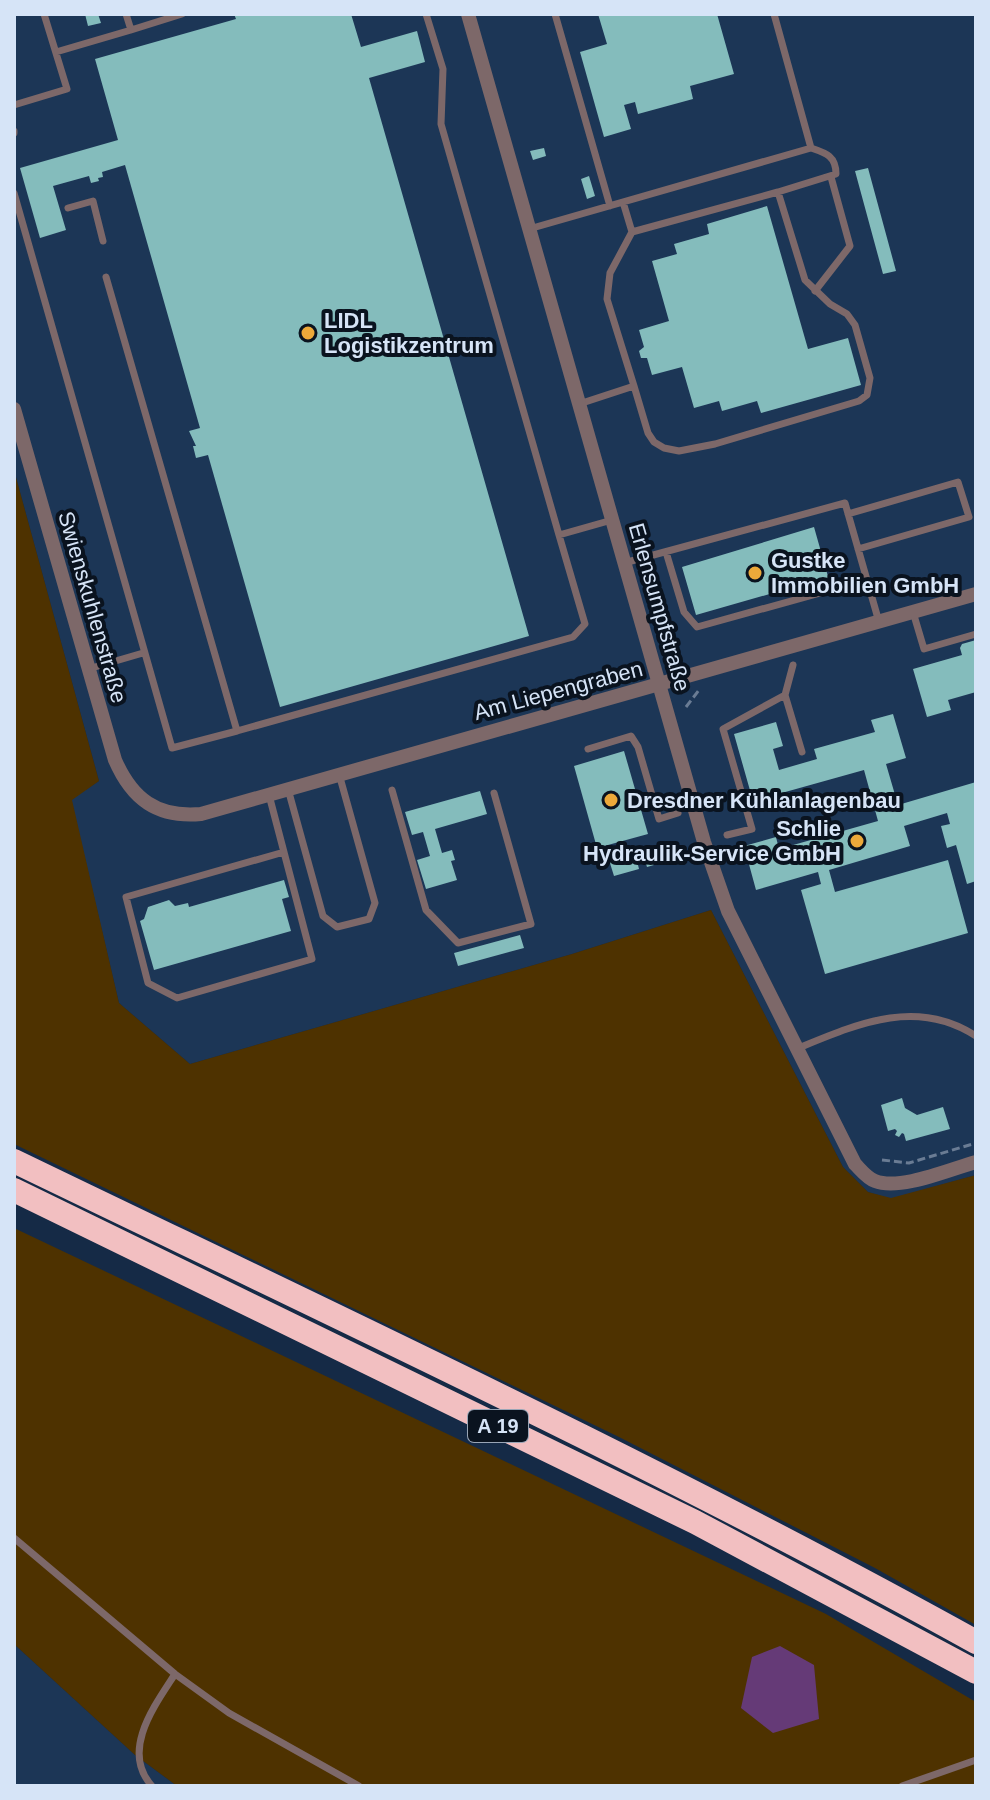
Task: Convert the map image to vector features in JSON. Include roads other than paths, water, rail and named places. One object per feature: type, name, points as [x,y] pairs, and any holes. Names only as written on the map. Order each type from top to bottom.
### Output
[{"type":"highway","name":"A 19","points":[[14,1161],[687,1489],[872,1584],[976,1642]]},
{"type":"highway","name":"A 19","points":[[14,1190],[695,1522],[976,1672]]},
{"type":"street","name":"Erlensumpfstraße","points":[[468,14],[716,883],[855,1164],[877,1182],[901,1183],[976,1162]]},
{"type":"street","name":"Swienskuhlenstraße","points":[[14,409],[115,760],[133,791],[151,805]]},
{"type":"street","name":"Am Liepengraben","points":[[151,805],[182,816],[201,814],[976,594]]},
{"type":"lane","points":[[14,105],[67,89],[44,14]]},
{"type":"lane","points":[[126,14],[131,30]]},
{"type":"lane","points":[[56,52],[182,14]]},
{"type":"lane","points":[[14,193],[172,748],[573,637],[585,624],[441,124],[443,69],[426,14]]},
{"type":"lane","points":[[555,14],[610,206]]},
{"type":"lane","points":[[774,14],[811,148]]},
{"type":"lane","points":[[529,229],[811,148],[832,157],[836,174],[831,177],[632,232]]},
{"type":"lane","points":[[815,291],[850,246],[831,177]]},
{"type":"lane","points":[[623,202],[632,232],[610,273],[607,299],[648,433],[654,442],[664,448],[679,451],[715,444],[859,401],[867,395],[870,378],[855,325],[847,314],[815,291],[802,274],[778,192]]},
{"type":"lane","points":[[68,208],[93,201],[103,241]]},
{"type":"lane","points":[[106,277],[237,731]]},
{"type":"lane","points":[[579,404],[634,386]]},
{"type":"lane","points":[[848,514],[958,482],[969,517],[858,549]]},
{"type":"lane","points":[[624,563],[845,503],[879,622]]},
{"type":"lane","points":[[559,535],[612,520]]},
{"type":"lane","points":[[666,552],[684,612],[697,627],[867,580]]},
{"type":"lane","points":[[913,612],[924,649],[976,634]]},
{"type":"lane","points":[[88,669],[143,653]]},
{"type":"lane","points":[[793,665],[785,695],[802,752]]},
{"type":"lane","points":[[727,835],[752,829],[723,729],[785,695]]},
{"type":"lane","points":[[588,749],[631,736],[638,747],[659,819],[678,813]]},
{"type":"lane","points":[[288,789],[323,916],[337,927],[369,919],[375,903],[339,774]]},
{"type":"lane","points":[[392,790],[426,910],[458,943],[531,924],[494,793]]},
{"type":"lane","points":[[269,795],[284,852],[312,959],[177,998],[148,983],[126,897],[284,852]]},
{"type":"lane","points":[[796,1049],[885,1017],[918,1015],[957,1023],[976,1036]]},
{"type":"lane","points":[[14,1538],[175,1674],[229,1713],[359,1786]]},
{"type":"lane","points":[[152,1786],[146,1779],[139,1753],[144,1722],[175,1674]]},
{"type":"lane","points":[[902,1786],[976,1760]]},
{"type":"place","name":"LIDL Logistikzentrum","points":[[308,333]]},
{"type":"place","name":"Gustke Immobilien GmbH","points":[[755,573]]},
{"type":"place","name":"Dresdner Kühlanlagenbau","points":[[611,800]]},
{"type":"place","name":"Schlie Hydraulik-Service GmbH","points":[[857,841]]}]
